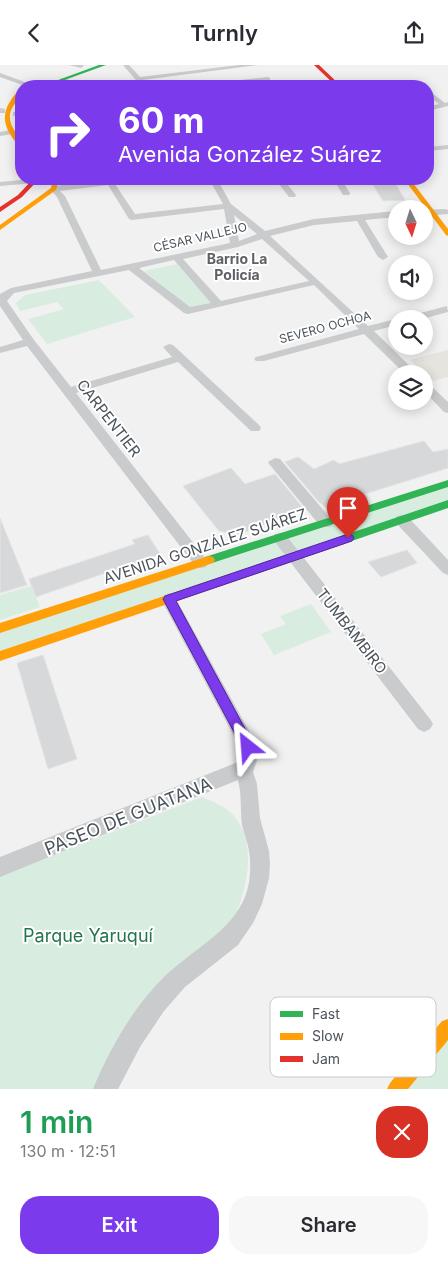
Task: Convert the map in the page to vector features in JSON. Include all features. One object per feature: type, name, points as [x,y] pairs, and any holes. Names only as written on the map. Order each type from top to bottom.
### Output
[{"type":"main road","points":[[44,80],[78,65]]},
{"type":"main road","points":[[62,79],[104,65]]},
{"type":"main road","points":[[316,65],[332,80]]},
{"type":"main road","points":[[326,65],[342,80]]},
{"type":"main road","points":[[5,133],[1,113],[10,98],[15,95]]},
{"type":"main road","points":[[0,210],[20,196],[30,185]]},
{"type":"main road","points":[[0,228],[54,185]]},
{"type":"main road","points":[[411,185],[420,200]]},
{"type":"main road","points":[[424,185],[447,214]]},
{"type":"main road","points":[[433,218],[447,231]]},
{"type":"main road","name":"AVENIDA GONZÁLEZ SUÁREZ","points":[[0,628],[448,483]]},
{"type":"main road","points":[[0,656],[295,557],[448,503]]},
{"type":"main road","points":[[436,1041],[448,1027]]},
{"type":"main road","points":[[396,1089],[406,1077]]},
{"type":"street","points":[[126,65],[138,79],[254,65],[269,80]]},
{"type":"street","points":[[0,75],[15,80]]},
{"type":"street","points":[[434,96],[446,105]]},
{"type":"street","points":[[434,148],[448,147]]},
{"type":"street","points":[[0,183],[15,182]]},
{"type":"street","points":[[56,185],[98,273]]},
{"type":"street","points":[[112,185],[132,217],[228,206],[264,235],[316,282],[403,365]]},
{"type":"street","points":[[216,185],[228,206],[235,245]]},
{"type":"street","points":[[284,185],[292,195]]},
{"type":"street","points":[[341,185],[346,193]]},
{"type":"street","points":[[433,213],[447,214]]},
{"type":"street","name":"CÉSAR VALLEJO","points":[[11,291],[235,245],[314,222],[388,215]]},
{"type":"street","points":[[359,217],[383,257]]},
{"type":"street","points":[[176,257],[218,304]]},
{"type":"street","points":[[131,266],[188,311],[316,282]]},
{"type":"street","name":"CARPENTIER","points":[[11,291],[4,296],[2,301],[30,343],[202,563]]},
{"type":"street","points":[[433,313],[447,309]]},
{"type":"street","name":"SEVERO OCHOA","points":[[260,359],[388,324]]},
{"type":"street","points":[[0,350],[30,343]]},
{"type":"street","points":[[169,347],[255,428]]},
{"type":"street","points":[[68,392],[180,358]]},
{"type":"street","points":[[433,394],[448,409]]},
{"type":"street","points":[[275,462],[326,523]]},
{"type":"street","points":[[402,520],[448,569]]},
{"type":"street","name":"TUMBAMBIRO","points":[[280,538],[424,724]]},
{"type":"street","points":[[105,1089],[145,1016],[165,991],[181,976],[223,945],[232,935],[249,910],[258,880],[259,852],[250,814],[249,782],[243,770],[249,761],[248,747],[169,599]]},
{"type":"street","name":"PASEO DE GUATANA","points":[[0,867],[243,770]]},
{"type":"shaded area","points":[[448,350],[448,377],[433,381],[433,365],[415,365],[410,360]]},
{"type":"green space","points":[[177,264],[213,304],[190,308],[144,271]]},
{"type":"green space","points":[[99,280],[135,317],[47,344],[28,319],[64,309],[57,302],[20,311],[16,303],[25,295]]},
{"type":"green space","points":[[448,483],[448,504],[0,656],[0,628]]},
{"type":"green space","points":[[31,586],[40,607],[0,620],[0,595]]},
{"type":"green space","points":[[311,604],[331,632],[274,655],[261,634],[286,624],[280,616]]},
{"type":"green space","name":"Parque Yaruquí","points":[[202,797],[232,813],[242,829],[246,842],[248,856],[245,885],[232,925],[96,1089],[0,1089],[0,876]]},
{"type":"green space","points":[[448,1027],[448,1089],[396,1089],[406,1077],[436,1077],[436,1041]]},
{"type":"building","points":[[373,185],[396,185],[405,200],[383,201]]},
{"type":"building","points":[[424,441],[433,452],[448,449],[448,468],[365,494],[368,498],[330,511],[319,502],[285,462],[298,457],[314,469],[334,460],[339,464]]},
{"type":"building","points":[[231,468],[245,484],[275,474],[303,508],[238,535],[219,531],[183,486]]},
{"type":"building","points":[[0,518],[27,585],[0,593]]},
{"type":"building","points":[[148,535],[160,554],[36,597],[29,579],[135,544],[132,540]]},
{"type":"building","points":[[407,550],[417,563],[381,577],[368,562]]},
{"type":"building","points":[[43,655],[77,759],[48,769],[17,663]]},
{"type":"traffic: fast","points":[[61,80],[104,65]]},
{"type":"traffic: fast","points":[[209,560],[448,483]]},
{"type":"traffic: fast","points":[[340,541],[448,504]]},
{"type":"traffic: slow","points":[[15,97],[7,111],[8,124],[15,137]]},
{"type":"traffic: slow","points":[[0,228],[54,189],[55,185]]},
{"type":"traffic: slow","points":[[411,185],[448,234]]},
{"type":"traffic: slow","points":[[0,656],[340,541]]},
{"type":"traffic: slow","points":[[0,628],[209,560]]},
{"type":"traffic: slow","points":[[436,1041],[448,1027]]},
{"type":"traffic: slow","points":[[396,1089],[406,1077]]},
{"type":"traffic: jam","points":[[316,65],[332,80]]},
{"type":"traffic: jam","points":[[0,210],[20,196],[30,185]]},
{"type":"district","name":"Barrio La Policía","points":[[237,266]]},
{"type":"route","points":[[248,747],[169,599],[348,538]]}]
